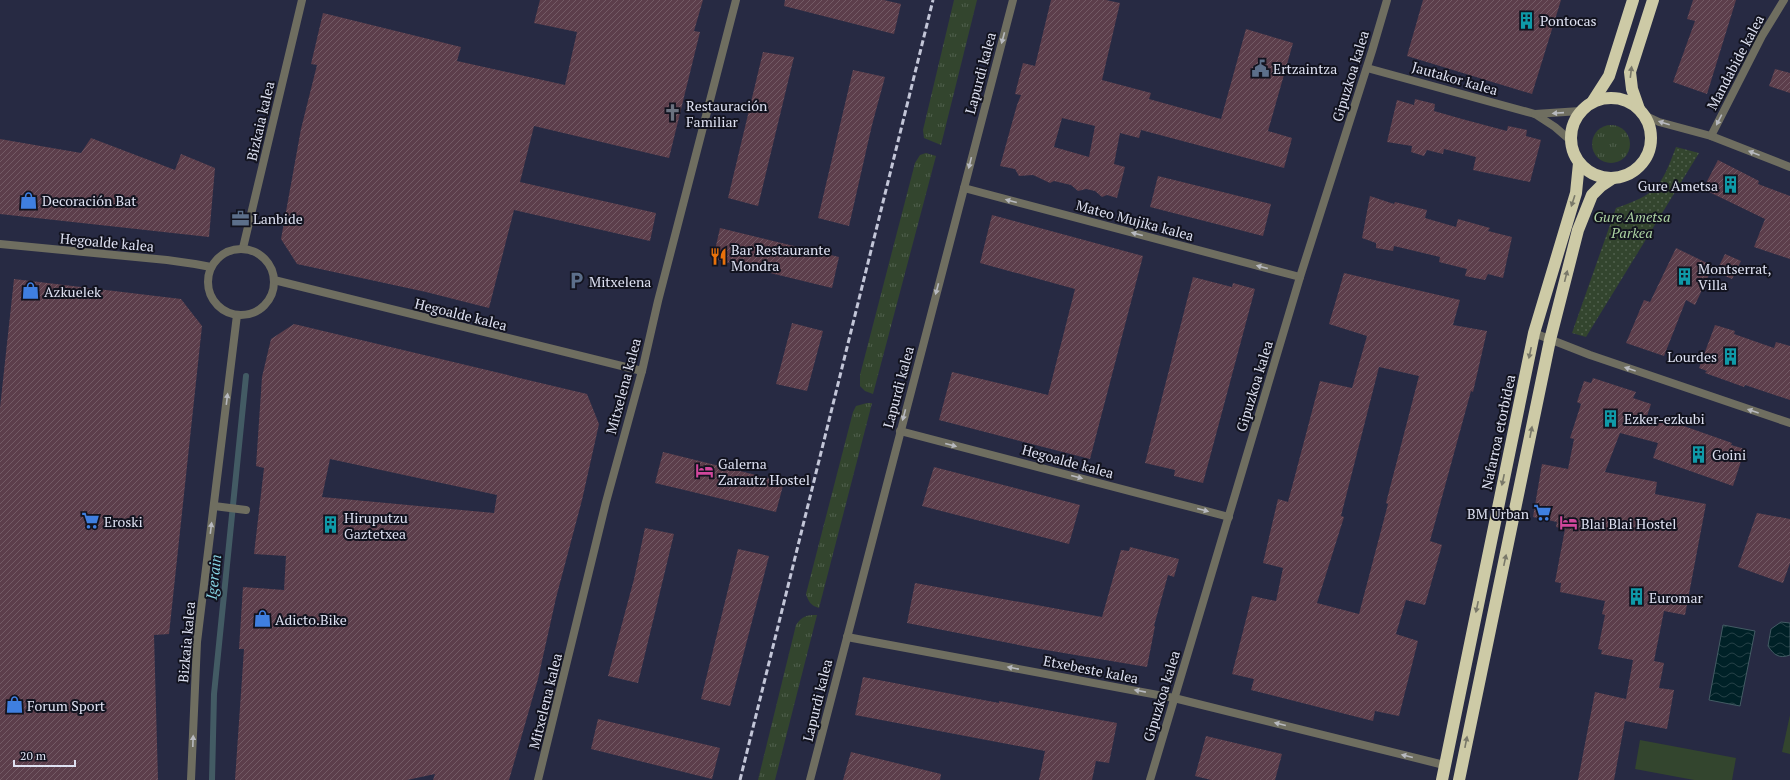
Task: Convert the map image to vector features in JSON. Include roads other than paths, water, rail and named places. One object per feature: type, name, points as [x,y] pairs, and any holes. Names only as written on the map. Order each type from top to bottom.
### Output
[{"type":"highway","points":[[1613,178],[1600,177],[1589,172],[1579,163],[1573,152],[1570,140],[1572,125],[1580,111],[1593,101],[1609,76],[1633,0]]},
{"type":"highway","points":[[1459,780],[1550,340],[1578,230],[1592,196],[1601,186],[1613,178],[1627,174],[1638,167],[1647,156],[1651,142],[1650,128],[1632,89],[1630,72],[1653,0]]},
{"type":"highway","points":[[1593,101],[1611,97],[1627,100],[1642,112]]},
{"type":"highway","name":"Nafarroa etorbidea","points":[[1442,780],[1534,333],[1576,193],[1579,163]]},
{"type":"street","name":"Bizkaia kalea","points":[[243,248],[302,0]]},
{"type":"street","name":"Mitxelena kalea","points":[[538,780],[606,502],[642,371],[658,301],[736,0]]},
{"type":"street","name":"Lapurdi kalea","points":[[810,780],[1013,0]]},
{"type":"street","name":"Gipuzkoa kalea","points":[[1150,780],[1300,277],[1367,68],[1387,0]]},
{"type":"street","name":"Mandabide kalea","points":[[1711,136],[1762,36],[1784,0]]},
{"type":"street","name":"Jautakor kalea","points":[[1367,68],[1535,114],[1555,127],[1570,140]]},
{"type":"street","name":"Jautakor kalea","points":[[1535,114],[1580,111]]},
{"type":"street","points":[[1642,112],[1659,122],[1695,133],[1711,136],[1790,166]]},
{"type":"street","name":"Mateo Mujika kalea","points":[[964,188],[1300,277]]},
{"type":"street","name":"Hegoalde kalea","points":[[0,244],[167,260],[211,267]]},
{"type":"street","points":[[243,248],[256,252],[266,260],[272,270],[274,280],[273,292],[264,306],[248,315],[237,316],[226,312],[217,306],[210,297],[207,286],[211,267],[216,260],[223,254],[232,250],[243,248]]},
{"type":"street","name":"Hegoalde kalea","points":[[274,280],[642,371]]},
{"type":"street","name":"Bizkaia kalea","points":[[191,780],[197,642],[237,316]]},
{"type":"street","points":[[1534,333],[1590,355],[1790,423]]},
{"type":"street","name":"Hegoalde kalea","points":[[900,430],[1229,517]]},
{"type":"street","points":[[214,506],[246,510]]},
{"type":"street","name":"Etxebeste kalea","points":[[847,637],[1174,698],[1444,765]]},
{"type":"water","points":[[1781,622],[1790,623],[1790,655],[1783,657],[1772,652],[1768,646],[1771,629]]},
{"type":"water","points":[[1723,625],[1755,631],[1740,706],[1709,700]]},
{"type":"waterway","name":"Igerain","points":[[212,780],[214,694],[246,376]]},
{"type":"railway","points":[[740,780],[933,0]]},
{"type":"place","name":"Pontocas","points":[[1527,20]]},
{"type":"place","name":"Ertzaintza","points":[[1260,68]]},
{"type":"place","name":"Restauración Familiar","points":[[673,113]]},
{"type":"place","name":"Gure Ametsa","points":[[1731,185]]},
{"type":"place","name":"Decoración Bat","points":[[29,200]]},
{"type":"place","name":"Lanbide","points":[[240,218]]},
{"type":"place","name":"Bar Restaurante Mondra","points":[[718,257]]},
{"type":"place","name":"Montserrat, Villa","points":[[1685,276]]},
{"type":"place","name":"Mitxelena","points":[[576,281]]},
{"type":"place","name":"Azkuelek","points":[[31,291]]},
{"type":"place","name":"Lourdes","points":[[1730,356]]},
{"type":"place","name":"Ezker-ezkubi","points":[[1611,418]]},
{"type":"place","name":"Goini","points":[[1699,454]]},
{"type":"place","name":"Galerna Zarautz Hostel","points":[[705,471]]},
{"type":"place","name":"BM Urban","points":[[1542,513]]},
{"type":"place","name":"Eroski","points":[[91,521]]},
{"type":"place","name":"Blai Blai Hostel","points":[[1568,523]]},
{"type":"place","name":"Hiruputzu Gaztetxea","points":[[331,525]]},
{"type":"place","name":"Euromar","points":[[1636,597]]},
{"type":"place","name":"Adicto.Bike","points":[[262,619]]},
{"type":"place","name":"Forum Sport","points":[[14,705]]},
{"type":"park label","name":"Gure Ametsa Parkea","points":[[1632,224]]}]
